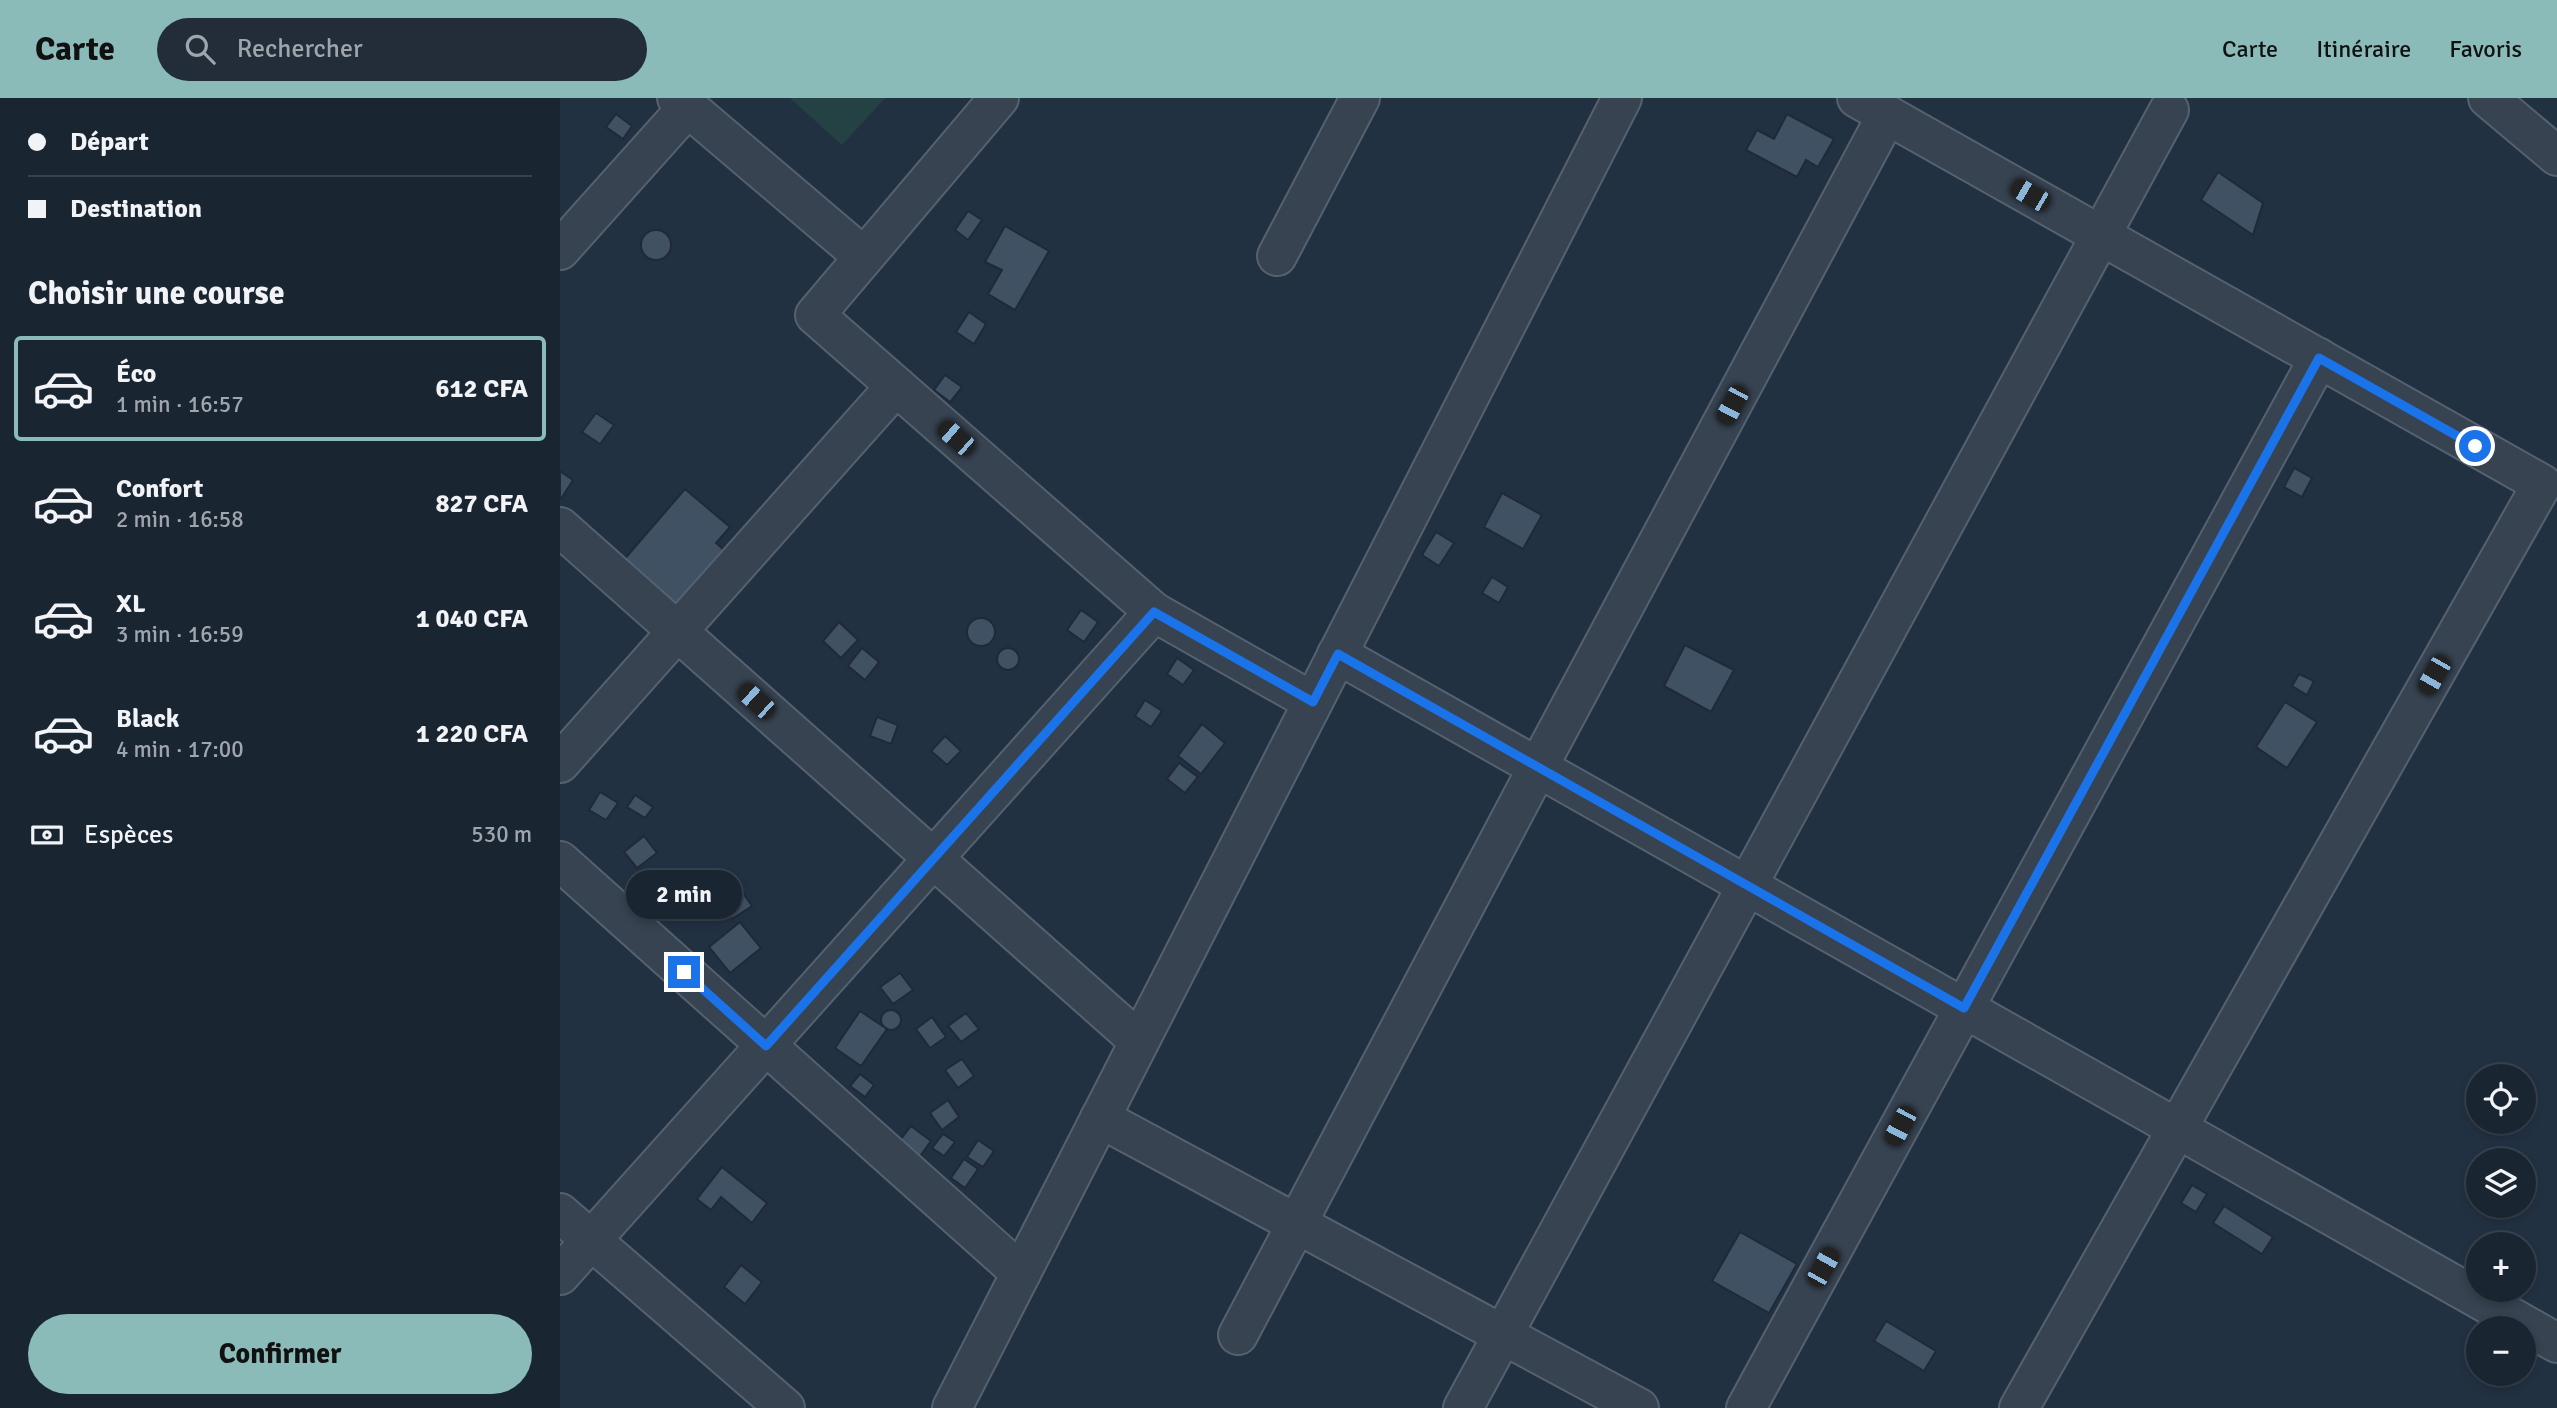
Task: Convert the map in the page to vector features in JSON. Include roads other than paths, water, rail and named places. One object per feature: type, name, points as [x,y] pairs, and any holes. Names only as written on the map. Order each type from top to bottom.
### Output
[{"type":"street","points":[[999,98],[815,315],[1154,612],[1313,702]]},
{"type":"street","points":[[1278,256],[1360,98]]},
{"type":"street","points":[[952,1408],[1622,98]]},
{"type":"street","points":[[2488,98],[2557,156]]},
{"type":"street","points":[[560,250],[682,103],[864,257]]},
{"type":"street","points":[[1238,1335],[1538,767],[1872,106],[2542,484],[2019,1408]]},
{"type":"street","points":[[1463,1408],[2169,110]]},
{"type":"street","points":[[1746,1408],[2319,358]]},
{"type":"street","points":[[560,763],[896,386]]},
{"type":"street","points":[[560,527],[1139,1041]]},
{"type":"street","points":[[560,1275],[1154,612]]},
{"type":"street","points":[[1338,654],[2557,1343]]},
{"type":"street","points":[[560,861],[1021,1273]]},
{"type":"street","points":[[1100,1118],[1639,1408]]},
{"type":"street","points":[[560,1213],[785,1408]]}]
